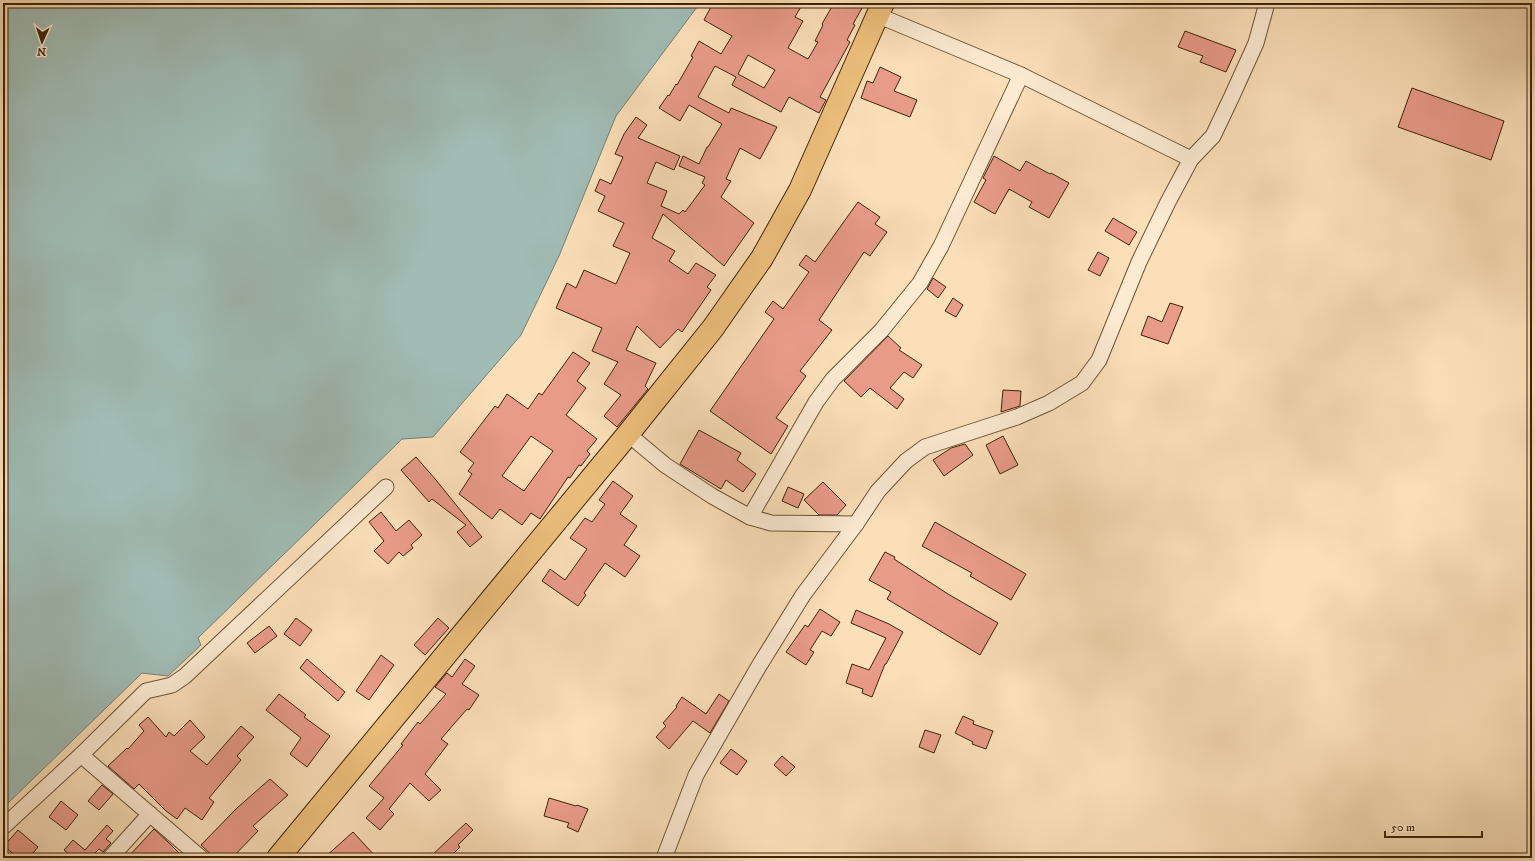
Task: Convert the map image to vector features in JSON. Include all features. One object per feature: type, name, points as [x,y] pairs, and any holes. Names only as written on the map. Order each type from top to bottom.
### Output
[{"type":"highway","points":[[278,858],[628,434],[713,328],[762,258],[800,190],[880,9]]},
{"type":"street","points":[[664,858],[696,775],[704,761],[803,595],[856,524],[878,491],[906,461],[925,447],[1017,418],[1049,403],[1082,383],[1100,360],[1139,262],[1168,202],[1192,159],[1213,136],[1256,43],[1267,3]]},
{"type":"street","points":[[880,9],[1021,75],[1192,159]]},
{"type":"street","points":[[750,517],[816,402],[833,380],[881,331],[920,283],[941,246],[1021,75]]},
{"type":"street","points":[[628,434],[665,465],[712,496],[750,517],[771,523],[856,524]]},
{"type":"street","points":[[3,827],[81,755],[146,691],[172,685],[185,676],[386,487]]},
{"type":"street","points":[[81,755],[201,858]]},
{"type":"street","points":[[110,858],[150,814]]},
{"type":"water","points":[[3,3],[700,3],[616,116],[559,256],[521,335],[433,437],[402,439],[198,638],[201,645],[168,676],[142,673],[3,808]]},
{"type":"building","points":[[713,3],[803,3],[795,17],[803,21],[788,48],[808,59],[818,42],[815,41],[823,25],[822,24],[834,3],[865,3],[853,24],[855,25],[847,40],[850,42],[820,97],[826,100],[819,113],[789,97],[781,112],[732,85],[736,77],[715,66],[698,97],[729,113],[731,108],[777,127],[760,159],[740,148],[726,179],[731,181],[721,197],[754,223],[724,266],[663,214],[652,238],[675,251],[669,261],[688,274],[696,263],[716,275],[707,287],[711,290],[682,332],[678,329],[660,348],[637,326],[626,350],[656,363],[645,386],[648,389],[617,427],[604,416],[621,395],[604,384],[618,362],[592,351],[602,328],[556,308],[567,283],[576,288],[584,270],[616,284],[630,253],[613,246],[624,223],[598,211],[605,196],[595,191],[600,179],[611,184],[623,157],[615,154],[624,134],[636,117],[647,125],[638,138],[680,156],[674,170],[656,162],[647,183],[667,191],[661,206],[679,214],[683,210],[685,212],[705,185],[702,183],[705,177],[679,166],[683,156],[699,164],[707,147],[722,124],[689,105],[680,121],[659,108],[668,95],[669,96],[676,84],[677,85],[693,57],[691,56],[699,41],[721,54],[732,36],[704,20]],"holes":[[[748,55],[775,70],[764,88],[738,74]]]},
{"type":"building","points":[[1185,31],[1236,50],[1226,72],[1200,62],[1203,56],[1178,47]]},
{"type":"building","points":[[880,67],[901,77],[894,91],[917,100],[910,117],[861,98],[867,81],[873,83]]},
{"type":"building","points":[[1412,88],[1504,121],[1491,160],[1398,127]]},
{"type":"building","points":[[994,156],[1020,171],[1026,161],[1069,183],[1049,218],[1029,207],[1032,202],[1009,189],[995,214],[974,202],[986,180],[983,178]]},
{"type":"building","points":[[858,202],[880,217],[875,224],[887,232],[870,256],[864,252],[819,320],[832,330],[800,371],[806,376],[776,418],[788,426],[771,454],[710,411],[774,319],[765,312],[773,301],[783,309],[809,272],[799,265],[806,255],[815,262]]},
{"type":"building","points":[[1113,218],[1137,232],[1129,245],[1105,231]]},
{"type":"building","points":[[1098,252],[1109,258],[1100,276],[1088,270]]},
{"type":"building","points":[[933,278],[946,287],[938,298],[927,289]]},
{"type":"building","points":[[953,298],[963,305],[956,317],[945,311]]},
{"type":"building","points":[[1170,303],[1183,307],[1168,344],[1141,335],[1148,316],[1162,322]]},
{"type":"building","points":[[888,336],[901,348],[899,350],[922,365],[913,378],[904,372],[890,388],[904,399],[897,409],[870,388],[861,397],[844,381]]},
{"type":"building","points":[[573,352],[590,363],[577,381],[586,388],[566,415],[597,439],[587,451],[590,454],[581,466],[579,465],[570,478],[568,477],[540,519],[531,513],[522,525],[500,509],[492,519],[459,494],[472,474],[468,471],[474,463],[460,452],[495,406],[498,408],[507,394],[528,409],[539,393],[542,395]],"holes":[[[531,436],[553,451],[524,491],[502,476]]]},
{"type":"building","points":[[1003,390],[1021,391],[1020,406],[1001,412]]},
{"type":"building","points":[[699,430],[741,453],[737,460],[756,474],[743,492],[726,480],[721,489],[680,464]]},
{"type":"building","points":[[1003,436],[1018,465],[1000,474],[986,445]]},
{"type":"building","points":[[965,444],[973,455],[944,476],[933,460],[951,448]]},
{"type":"building","points":[[416,457],[482,537],[470,547],[457,532],[466,525],[432,499],[429,502],[401,470]]},
{"type":"building","points":[[613,481],[633,496],[620,514],[637,526],[624,545],[640,556],[625,577],[605,563],[584,593],[586,595],[578,606],[542,581],[550,569],[565,580],[587,549],[570,538],[585,518],[592,522],[605,504],[599,500]]},
{"type":"building","points":[[823,482],[846,505],[837,515],[819,515],[804,500]]},
{"type":"building","points":[[788,487],[804,494],[798,508],[782,501]]},
{"type":"building","points":[[381,512],[396,531],[409,520],[422,535],[411,545],[413,548],[403,556],[399,552],[388,564],[374,551],[384,541],[369,522]]},
{"type":"building","points":[[935,522],[1026,574],[1011,600],[970,576],[972,573],[922,546]]},
{"type":"building","points":[[885,552],[895,557],[894,559],[948,594],[998,623],[980,655],[887,599],[891,592],[869,580]]},
{"type":"building","points":[[820,609],[840,622],[831,636],[822,631],[810,650],[814,652],[806,665],[786,652],[805,625],[808,627]]},
{"type":"building","points":[[856,610],[889,624],[903,632],[885,664],[872,697],[862,693],[863,689],[846,683],[852,664],[869,670],[886,638],[851,623]]},
{"type":"building","points":[[296,618],[312,630],[300,646],[284,634]]},
{"type":"building","points":[[438,618],[449,628],[425,655],[414,645]]},
{"type":"building","points":[[269,626],[277,636],[255,653],[247,643]]},
{"type":"building","points":[[381,655],[394,665],[369,700],[356,691]]},
{"type":"building","points":[[307,659],[345,692],[338,701],[300,668]]},
{"type":"building","points":[[465,659],[475,666],[462,684],[479,695],[469,710],[467,709],[441,739],[448,744],[425,774],[441,790],[429,801],[410,783],[389,809],[394,814],[380,830],[366,818],[384,798],[369,786],[403,745],[401,744],[418,722],[420,724],[446,694],[435,687],[447,673],[452,677]]},
{"type":"building","points":[[279,694],[306,715],[304,717],[330,736],[307,767],[290,754],[301,738],[266,710]]},
{"type":"building","points":[[719,694],[729,701],[710,733],[693,721],[669,749],[656,737],[666,726],[663,723],[677,707],[676,706],[682,697],[706,714]]},
{"type":"building","points":[[963,716],[974,721],[973,724],[993,731],[986,749],[972,744],[973,742],[955,733]]},
{"type":"building","points":[[148,717],[166,737],[169,732],[174,736],[190,720],[205,737],[190,751],[207,765],[241,726],[254,737],[237,756],[241,760],[209,798],[214,802],[202,820],[185,808],[177,819],[166,811],[139,784],[134,789],[108,766],[127,748],[128,749],[144,731],[139,725]]},
{"type":"building","points":[[925,730],[941,735],[934,753],[919,747]]},
{"type":"building","points":[[731,749],[747,761],[737,775],[720,763]]},
{"type":"building","points":[[782,756],[795,767],[786,776],[774,765]]},
{"type":"building","points":[[270,779],[288,795],[253,826],[258,831],[232,858],[215,858],[201,845],[237,808]]},
{"type":"building","points":[[102,785],[113,794],[99,810],[88,801]]},
{"type":"building","points":[[549,798],[588,809],[578,832],[567,827],[569,823],[544,816]]},
{"type":"building","points":[[61,801],[78,815],[66,830],[49,817]]},
{"type":"building","points":[[466,823],[473,830],[458,845],[460,847],[449,858],[429,858]]},
{"type":"building","points":[[107,825],[113,831],[106,839],[111,843],[103,852],[99,849],[92,856],[94,858],[74,858],[64,850],[73,840],[85,850]]},
{"type":"building","points":[[154,829],[168,842],[184,858],[127,858]]},
{"type":"building","points":[[18,830],[38,847],[29,858],[18,858],[4,846]]},
{"type":"building","points":[[353,832],[377,858],[324,858]]}]
